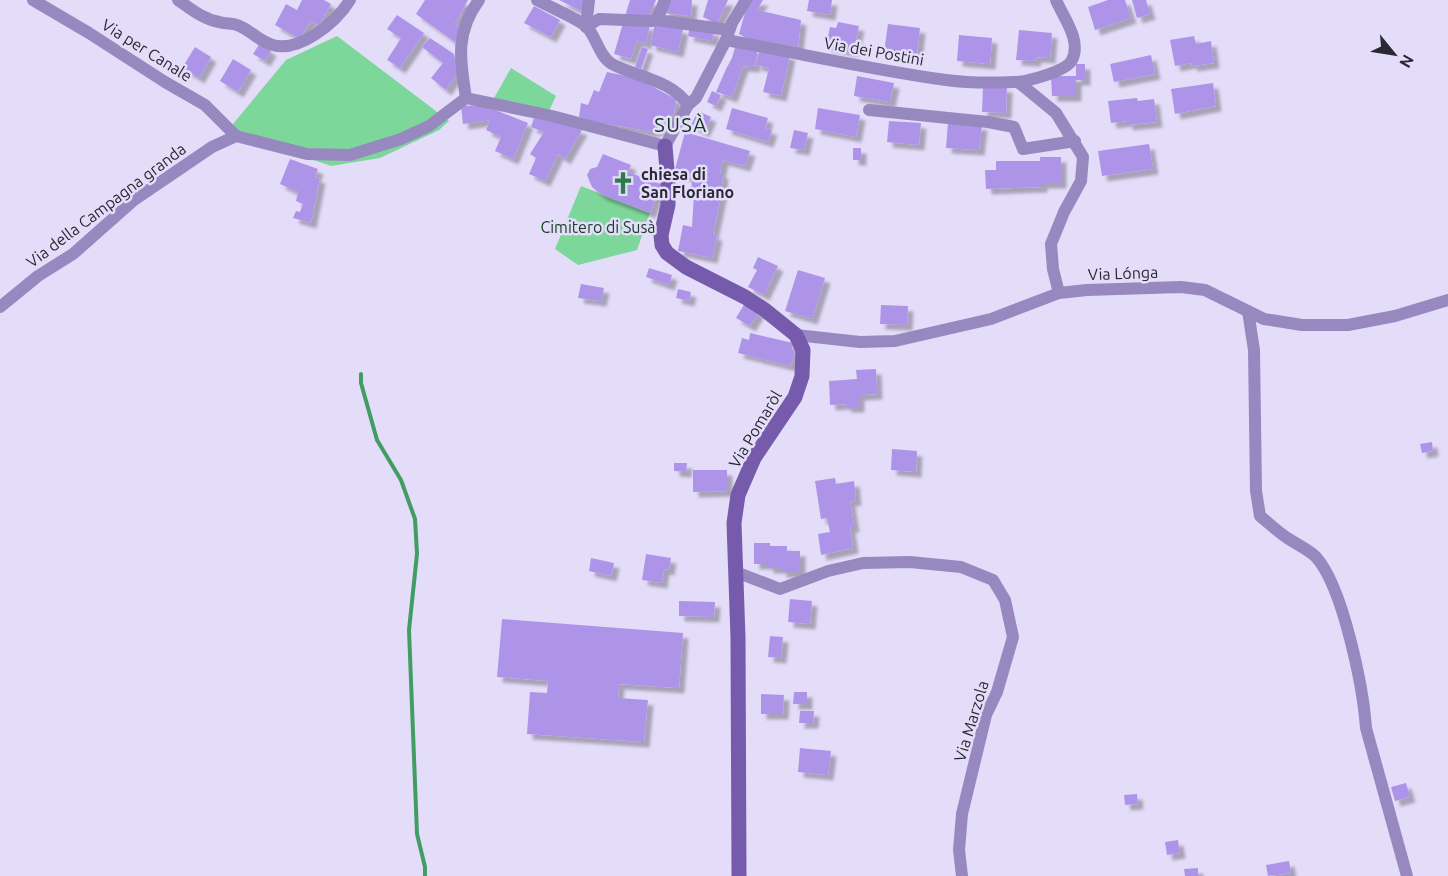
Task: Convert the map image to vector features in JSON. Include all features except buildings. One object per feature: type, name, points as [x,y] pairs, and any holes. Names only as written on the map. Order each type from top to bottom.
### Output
[{"type":"street","name":"Via per Canale","points":[[33,0],[205,105],[236,136]]},
{"type":"street","points":[[178,0],[205,18],[238,25],[270,44],[286,47],[297,44],[322,29],[343,11],[350,0]]},
{"type":"street","points":[[466,98],[460,48],[469,13],[479,0]]},
{"type":"street","points":[[537,0],[586,27],[599,50],[610,62],[682,96],[688,105]]},
{"type":"street","points":[[586,27],[589,0]]},
{"type":"street","points":[[657,20],[665,0]]},
{"type":"street","points":[[746,0],[696,98],[688,105],[665,146],[668,205],[662,245],[686,267],[755,303],[796,335]]},
{"type":"street","name":"Via dei Postini","points":[[586,27],[599,19],[657,20],[948,81],[1018,82],[1062,70],[1072,61],[1074,52],[1070,29],[1056,0]]},
{"type":"street","points":[[1018,82],[1056,113],[1083,157],[1081,181],[1064,212],[1052,244],[1053,269],[1059,293]]},
{"type":"street","points":[[236,136],[306,154],[350,154],[401,139],[429,126],[466,98],[584,124],[665,146]]},
{"type":"street","points":[[869,110],[988,122],[1014,127],[1023,149],[1075,141]]},
{"type":"street","name":"Via della Campagna granda","points":[[0,307],[38,276],[73,254],[134,200],[212,147],[236,136]]},
{"type":"street","name":"Via Lónga","points":[[796,335],[814,335],[860,342],[895,341],[991,319],[1059,293],[1087,290],[1181,287],[1205,290],[1264,319],[1302,325],[1348,325],[1395,316],[1448,300]]},
{"type":"street","points":[[1248,311],[1254,350],[1256,491],[1260,516],[1314,556],[1328,572],[1349,633],[1365,709],[1366,728],[1407,876]]},
{"type":"street","name":"Via Pomaròl","points":[[739,876],[734,523],[738,495],[754,459],[795,397],[802,376],[803,350],[796,335]]},
{"type":"street","name":"Via Marzola","points":[[736,572],[780,589],[828,571],[863,563],[910,562],[961,567],[993,580],[1005,600],[1013,637],[997,692],[986,714],[962,814],[959,850],[962,876]]},
{"type":"green space","points":[[337,36],[449,121],[439,130],[380,158],[331,166],[228,130],[286,60]]},
{"type":"green space","points":[[511,68],[556,96],[548,113],[494,98]]},
{"type":"green space","name":"Cimitero di Susà","points":[[581,186],[650,213],[637,250],[578,265],[555,249]]},
{"type":"waterway","points":[[361,374],[361,383],[377,440],[401,480],[415,519],[417,554],[409,630],[417,834],[425,876]]},
{"type":"place","name":"chiesa di San Floriano","points":[[623,183]]},
{"type":"district","name":"SUSÀ","points":[[681,125]]}]
